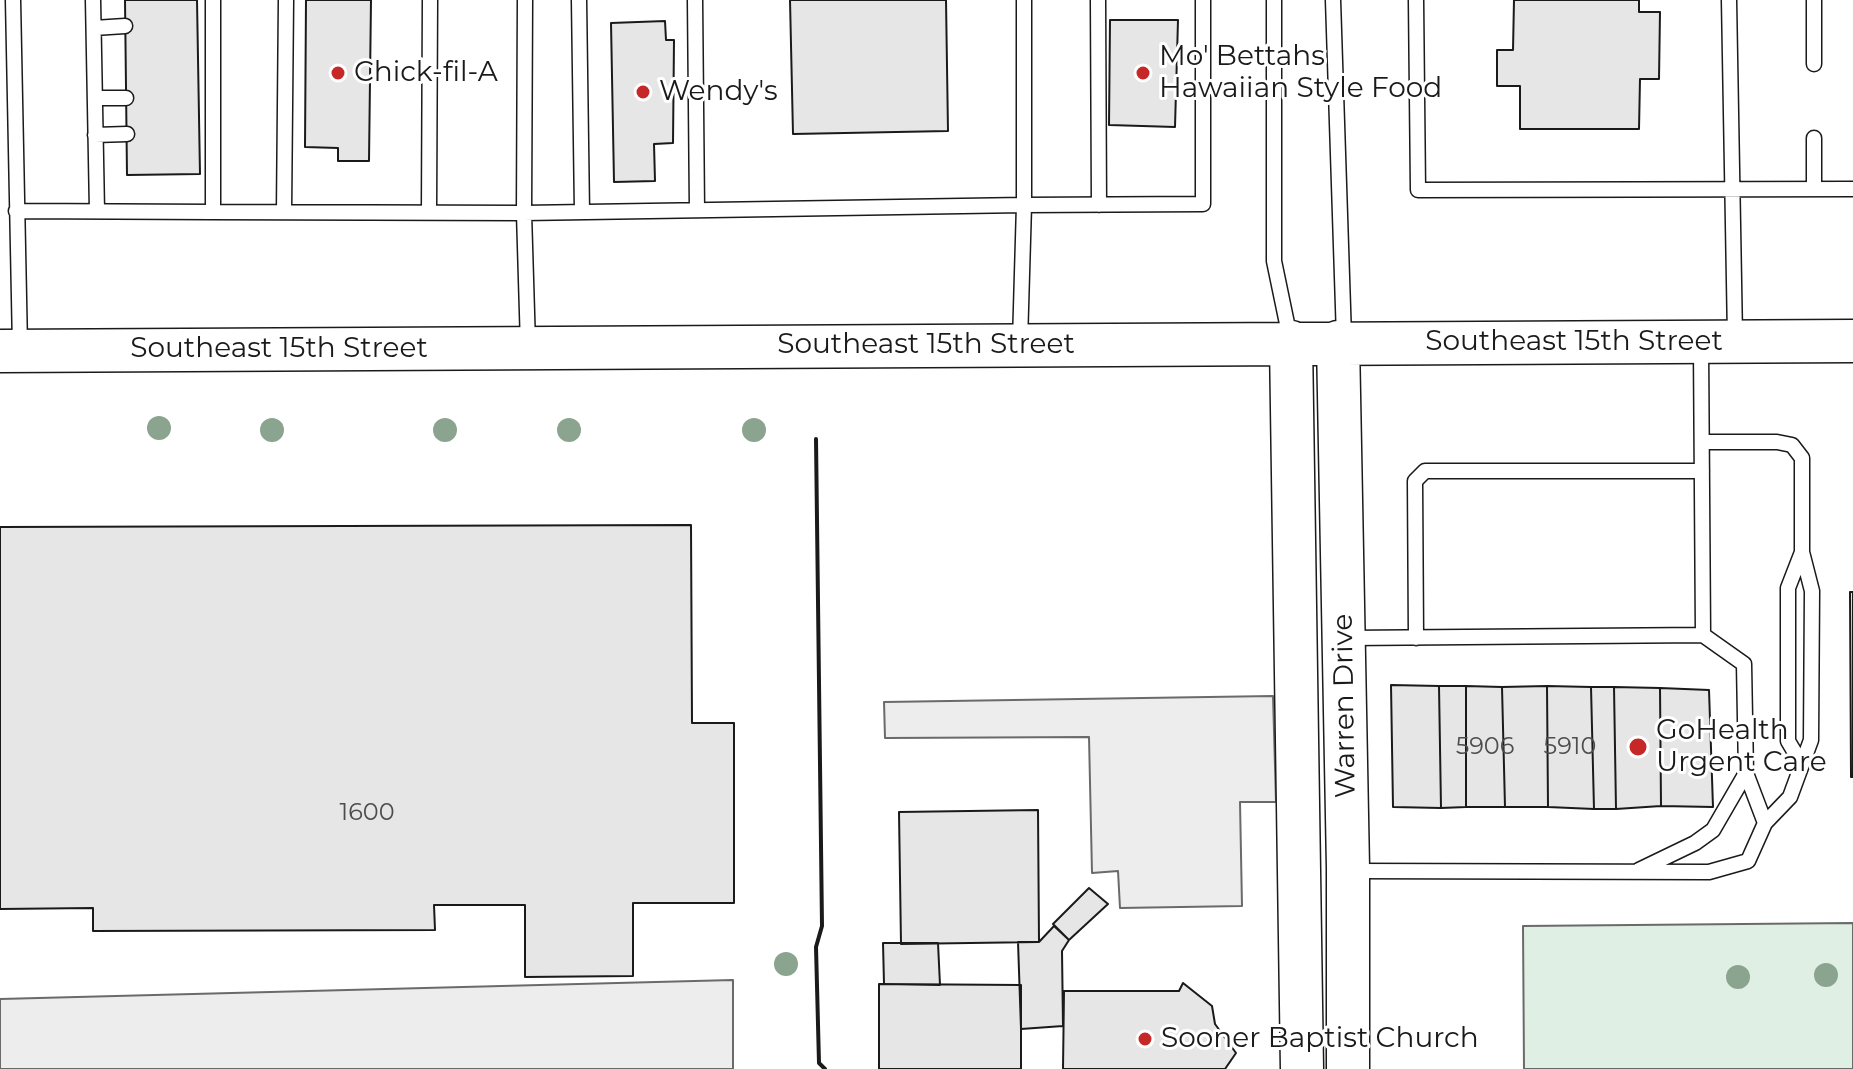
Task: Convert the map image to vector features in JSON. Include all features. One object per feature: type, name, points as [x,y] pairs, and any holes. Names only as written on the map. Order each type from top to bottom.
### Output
[{"type":"main road","name":"Southeast 15th Street","points":[[10,351],[1853,341]]},
{"type":"main road","name":"Warren Drive","points":[[1291,342],[1302,1069]]},
{"type":"main road","name":"Warren Drive","points":[[1341,342],[1348,1069]]},
{"type":"main road","points":[[1300,869],[1348,870]]},
{"type":"lane","points":[[10,351],[16,211],[13,0]]},
{"type":"lane","points":[[93,0],[97,211]]},
{"type":"lane","points":[[213,0],[205,26],[206,132],[213,212]]},
{"type":"lane","points":[[284,212],[286,0]]},
{"type":"lane","points":[[429,212],[430,0]]},
{"type":"lane","points":[[525,0],[524,213],[528,347]]},
{"type":"lane","points":[[579,0],[582,212]]},
{"type":"lane","points":[[695,0],[697,210]]},
{"type":"lane","points":[[1020,344],[1024,0]]},
{"type":"lane","points":[[1098,0],[1099,205]]},
{"type":"lane","points":[[16,211],[524,213],[1203,204],[1203,0]]},
{"type":"lane","points":[[1274,0],[1274,261],[1291,342]]},
{"type":"lane","points":[[1333,0],[1341,342]]},
{"type":"lane","points":[[1416,0],[1418,190],[1853,189]]},
{"type":"lane","points":[[1703,635],[1702,442],[1718,341],[1733,189],[1729,0]]},
{"type":"lane","points":[[1814,0],[1814,64]]},
{"type":"lane","points":[[94,28],[125,26]]},
{"type":"lane","points":[[95,98],[126,98]]},
{"type":"lane","points":[[95,135],[127,134]]},
{"type":"lane","points":[[1814,138],[1814,189]]},
{"type":"lane","points":[[1348,870],[1709,872],[1748,861],[1765,823],[1790,797],[1811,740],[1812,591],[1802,552],[1802,458],[1792,445],[1777,442],[1702,442]]},
{"type":"lane","points":[[1416,638],[1415,481],[1425,471],[1702,471]]},
{"type":"lane","points":[[1801,763],[1788,741],[1788,588],[1802,552]]},
{"type":"lane","points":[[1344,638],[1703,635],[1744,664],[1746,773],[1765,823]]},
{"type":"lane","points":[[1635,872],[1695,843],[1713,830],[1746,773]]},
{"type":"green space","points":[[1853,923],[1853,1069],[1524,1069],[1523,926]]},
{"type":"shaded area","points":[[1273,696],[1276,802],[1240,802],[1242,906],[1120,908],[1118,871],[1092,873],[1089,737],[885,738],[884,702]]},
{"type":"shaded area","points":[[733,980],[733,1069],[0,1069],[0,999]]},
{"type":"building","points":[[125,0],[197,0],[200,174],[127,175]]},
{"type":"building","name":"Chick-fil-A","points":[[306,0],[371,0],[369,161],[338,161],[338,148],[305,147]]},
{"type":"building","points":[[790,0],[946,0],[948,131],[793,134]]},
{"type":"building","points":[[1514,0],[1639,0],[1639,12],[1660,12],[1659,79],[1640,79],[1639,129],[1520,129],[1520,86],[1497,86],[1497,50],[1513,50]]},
{"type":"building","name":"Mo' Bettahs Hawaiian Style Food","points":[[1110,20],[1178,20],[1175,127],[1109,125]]},
{"type":"building","name":"Wendy's","points":[[665,21],[666,40],[674,40],[673,143],[654,144],[655,181],[614,182],[611,23]]},
{"type":"building","points":[[691,525],[692,723],[734,723],[734,903],[633,903],[633,976],[525,977],[525,905],[434,905],[435,930],[93,931],[93,908],[0,909],[0,527]]},
{"type":"building","points":[[1850,592],[1853,592],[1853,777],[1851,777]]},
{"type":"building","points":[[1391,685],[1439,686],[1441,808],[1393,807]]},
{"type":"building","points":[[1439,686],[1466,686],[1466,807],[1441,808]]},
{"type":"building","points":[[1466,686],[1502,687],[1505,807],[1466,807]]},
{"type":"building","points":[[1547,686],[1591,687],[1594,809],[1548,807]]},
{"type":"building","points":[[1547,686],[1548,807],[1505,807],[1502,687]]},
{"type":"building","points":[[1591,687],[1614,687],[1616,809],[1594,809]]},
{"type":"building","name":"GoHealth Urgent Care","points":[[1614,687],[1660,688],[1661,806],[1616,809]]},
{"type":"building","points":[[1660,688],[1709,690],[1713,807],[1661,806]]},
{"type":"building","points":[[1038,810],[1039,942],[901,944],[899,812]]},
{"type":"building","points":[[1089,888],[1108,904],[1069,940],[1053,924]]},
{"type":"building","points":[[1054,926],[1069,940],[1062,951],[1063,1026],[1021,1029],[1018,942],[1039,942]]},
{"type":"building","points":[[883,943],[938,943],[940,985],[884,984]]},
{"type":"building","name":"Sooner Baptist Church","points":[[1183,983],[1212,1006],[1215,1024],[1236,1053],[1225,1069],[1063,1069],[1064,991],[1179,991]]},
{"type":"building","points":[[879,984],[1021,985],[1021,1069],[879,1069]]},
{"type":"wall","points":[[816,439],[822,926],[816,947],[819,1063],[825,1069]]},
{"type":"place","name":"Chick-fil-A","points":[[338,73]]},
{"type":"place","name":"Mo' Bettahs Hawaiian Style Food","points":[[1143,73]]},
{"type":"place","name":"Wendy's","points":[[643,92]]},
{"type":"place","name":"GoHealth Urgent Care","points":[[1638,747]]},
{"type":"place","name":"Sooner Baptist Church","points":[[1145,1039]]}]
